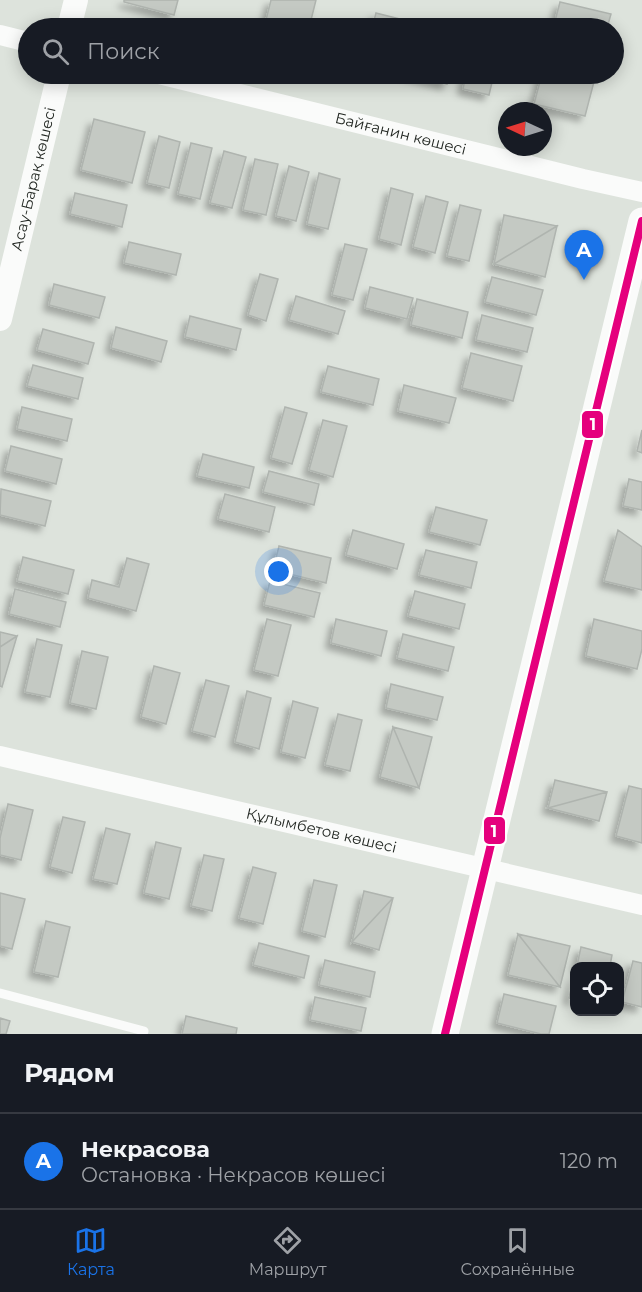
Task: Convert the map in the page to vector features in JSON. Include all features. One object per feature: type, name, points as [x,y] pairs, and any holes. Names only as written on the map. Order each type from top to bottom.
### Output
[{"type":"main road","points":[[445,1034],[642,221]]},
{"type":"street","points":[[72,18],[76,0]]},
{"type":"street","points":[[0,35],[18,40]]},
{"type":"street","name":"Асау-Барақ көшесі","points":[[0,319],[56,84]]},
{"type":"street","name":"Байғанин көшесі","points":[[200,84],[642,192]]},
{"type":"street","name":"Құлымбетов көшесі","points":[[0,756],[642,905]]},
{"type":"lane","points":[[0,993],[144,1031],[143,1034]]},
{"type":"building","points":[[124,0],[178,0],[174,15],[124,2]]},
{"type":"building","points":[[271,0],[316,0],[312,18],[266,18]]},
{"type":"building","points":[[560,2],[611,14],[610,18],[556,18]]},
{"type":"building","points":[[376,13],[396,18],[375,18]]},
{"type":"building","points":[[464,84],[492,84],[489,95],[463,89]]},
{"type":"building","points":[[539,84],[593,84],[585,116],[552,108],[552,102],[535,102]]},
{"type":"building","points":[[94,119],[145,132],[132,183],[81,170]]},
{"type":"building","points":[[159,136],[180,142],[169,188],[147,183]]},
{"type":"building","points":[[191,143],[212,148],[200,199],[178,194]]},
{"type":"building","points":[[224,151],[246,157],[232,208],[210,203]]},
{"type":"building","points":[[255,159],[278,164],[266,215],[243,210]]},
{"type":"building","points":[[289,166],[309,172],[296,221],[276,216]]},
{"type":"building","points":[[319,173],[340,179],[328,229],[307,224]]},
{"type":"building","points":[[391,188],[413,194],[401,245],[379,239]]},
{"type":"building","points":[[75,193],[127,205],[122,227],[70,214]]},
{"type":"building","points":[[426,196],[448,202],[435,253],[413,247]]},
{"type":"building","points":[[460,205],[481,210],[469,261],[447,256]]},
{"type":"building","points":[[504,215],[557,226],[494,264]]},
{"type":"building","points":[[557,226],[545,277],[494,264]]},
{"type":"building","points":[[129,242],[181,254],[176,275],[124,263]]},
{"type":"building","points":[[345,244],[367,249],[353,300],[332,295]]},
{"type":"building","points":[[260,274],[278,279],[266,321],[248,315]]},
{"type":"building","points":[[492,277],[543,290],[536,315],[485,302]]},
{"type":"building","points":[[54,284],[105,297],[99,318],[49,305]]},
{"type":"building","points":[[370,287],[413,298],[407,319],[365,308]]},
{"type":"building","points":[[296,296],[345,311],[338,334],[289,320]]},
{"type":"building","points":[[417,299],[468,312],[462,338],[411,325]]},
{"type":"building","points":[[482,315],[533,328],[527,352],[476,340]]},
{"type":"building","points":[[190,316],[241,329],[236,350],[185,337]]},
{"type":"building","points":[[116,327],[167,341],[161,362],[111,348]]},
{"type":"building","points":[[43,329],[94,343],[88,364],[37,350]]},
{"type":"building","points":[[471,353],[522,366],[513,401],[462,388]]},
{"type":"building","points":[[33,365],[83,378],[78,399],[27,386]]},
{"type":"building","points":[[328,366],[379,379],[373,405],[321,392]]},
{"type":"building","points":[[404,385],[456,398],[449,423],[398,411]]},
{"type":"building","points":[[22,407],[72,419],[67,441],[17,429]]},
{"type":"building","points":[[285,407],[307,413],[292,464],[271,458]]},
{"type":"building","points":[[323,420],[347,426],[333,477],[309,470]]},
{"type":"building","points":[[642,430],[642,453],[637,451]]},
{"type":"building","points":[[11,446],[62,459],[56,484],[5,471]]},
{"type":"building","points":[[203,454],[254,467],[249,488],[197,476]]},
{"type":"building","points":[[269,471],[319,484],[314,505],[263,492]]},
{"type":"building","points":[[629,479],[642,482],[642,510],[623,506]]},
{"type":"building","points":[[1,489],[51,501],[45,526],[0,515]]},
{"type":"building","points":[[225,494],[275,507],[269,532],[218,519]]},
{"type":"building","points":[[436,507],[487,520],[480,545],[429,532]]},
{"type":"building","points":[[353,530],[404,544],[397,569],[346,555]]},
{"type":"building","points":[[618,530],[642,547],[642,590],[604,581]]},
{"type":"building","points":[[279,546],[331,558],[326,583],[273,570]]},
{"type":"building","points":[[426,550],[477,562],[471,588],[419,575]]},
{"type":"building","points":[[23,557],[74,570],[68,594],[17,581]]},
{"type":"building","points":[[127,558],[149,564],[136,611],[88,598],[92,580],[119,587]]},
{"type":"building","points":[[270,581],[320,593],[314,617],[264,605]]},
{"type":"building","points":[[15,589],[66,602],[60,627],[9,614]]},
{"type":"building","points":[[415,591],[465,604],[459,629],[408,616]]},
{"type":"building","points":[[267,619],[291,625],[278,676],[254,670]]},
{"type":"building","points":[[336,619],[387,631],[381,656],[331,643]]},
{"type":"building","points":[[594,619],[642,631],[642,649],[637,669],[586,656]]},
{"type":"building","points":[[0,632],[17,636],[0,647]]},
{"type":"building","points":[[403,634],[454,647],[448,671],[397,658]]},
{"type":"building","points":[[17,636],[2,687],[0,686],[0,647]]},
{"type":"building","points":[[37,639],[62,645],[50,697],[25,692]]},
{"type":"building","points":[[82,651],[108,657],[96,709],[70,703]]},
{"type":"building","points":[[154,666],[180,673],[166,724],[141,717]]},
{"type":"building","points":[[206,680],[229,686],[215,737],[192,731]]},
{"type":"building","points":[[391,684],[443,697],[437,720],[386,708]]},
{"type":"building","points":[[247,691],[271,698],[259,749],[235,742]]},
{"type":"building","points":[[293,701],[318,708],[305,758],[281,752]]},
{"type":"building","points":[[338,714],[362,720],[350,771],[325,765]]},
{"type":"building","points":[[393,727],[432,737],[419,788]]},
{"type":"building","points":[[393,727],[419,788],[380,777]]},
{"type":"building","points":[[555,780],[607,792],[548,808]]},
{"type":"building","points":[[629,786],[642,789],[642,843],[616,836]]},
{"type":"building","points":[[607,792],[599,821],[548,808]]},
{"type":"building","points":[[8,804],[33,810],[21,860],[0,855],[0,838]]},
{"type":"building","points":[[63,817],[85,822],[72,873],[50,867]]},
{"type":"building","points":[[106,828],[130,834],[117,884],[93,879]]},
{"type":"building","points":[[156,842],[181,848],[169,899],[144,893]]},
{"type":"building","points":[[204,855],[224,859],[212,911],[191,906]]},
{"type":"building","points":[[253,867],[276,873],[263,924],[239,918]]},
{"type":"building","points":[[314,880],[337,885],[325,937],[302,931]]},
{"type":"building","points":[[364,891],[393,898],[352,942]]},
{"type":"building","points":[[0,893],[25,899],[12,949],[0,946]]},
{"type":"building","points":[[393,898],[379,950],[352,942]]},
{"type":"building","points":[[46,921],[70,927],[58,977],[34,972]]},
{"type":"building","points":[[518,934],[560,987],[508,975]]},
{"type":"building","points":[[518,934],[570,946],[560,987]]},
{"type":"building","points":[[259,943],[309,956],[304,978],[253,965]]},
{"type":"building","points":[[581,947],[612,955],[611,962],[578,962]]},
{"type":"building","points":[[325,960],[375,972],[370,997],[319,985]]},
{"type":"building","points":[[633,961],[642,963],[642,1007],[624,1002]]},
{"type":"building","points":[[504,994],[556,1006],[549,1034],[497,1023]]},
{"type":"building","points":[[315,997],[366,1008],[361,1031],[310,1020]]},
{"type":"building","points":[[186,1016],[237,1028],[236,1034],[182,1034]]},
{"type":"building","points":[[0,1018],[10,1021],[6,1034],[0,1034]]},
{"type":"transit line","name":"1","points":[[445,1034],[642,221]]},
{"type":"place","name":"Некрасова","points":[[584,280]]}]
